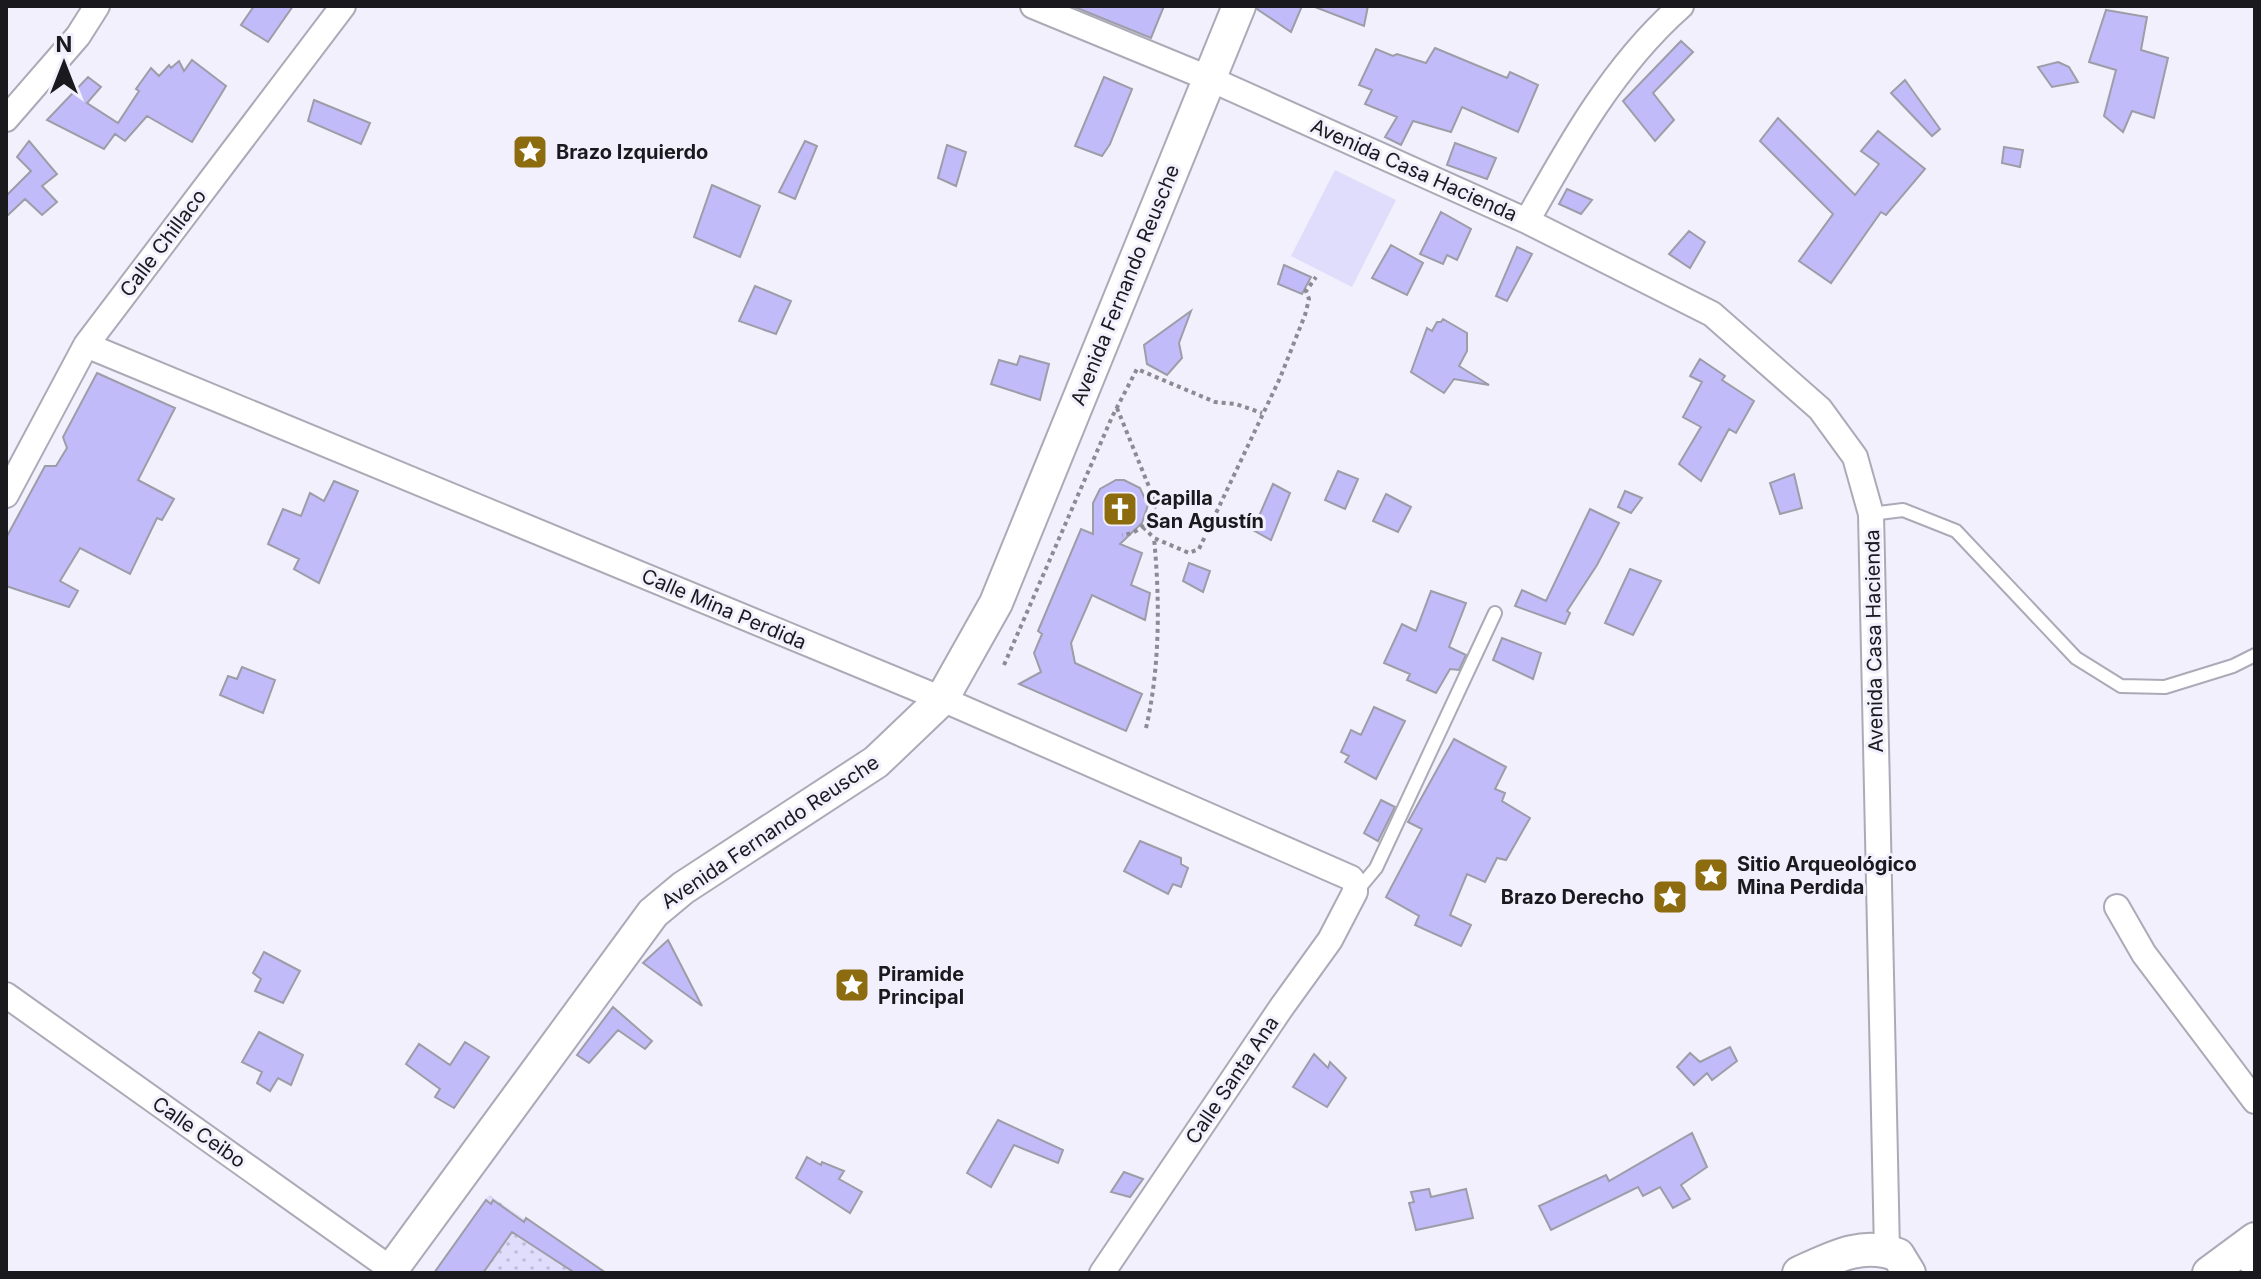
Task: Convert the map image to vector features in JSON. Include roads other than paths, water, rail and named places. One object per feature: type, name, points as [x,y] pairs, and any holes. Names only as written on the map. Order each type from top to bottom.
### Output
[{"type":"street","points":[[6,119],[78,36],[97,6]]},
{"type":"street","name":"Calle Chillaco","points":[[6,495],[86,345],[343,6]]},
{"type":"street","name":"Avenida Casa Hacienda","points":[[1033,6],[1208,78],[1527,221],[1712,314],[1820,409],[1855,457],[1871,514],[1898,1262]]},
{"type":"street","name":"Avenida Fernando Reusche","points":[[390,1271],[653,913],[683,888],[876,762],[942,699],[996,603],[1239,6]]},
{"type":"street","points":[[1527,221],[1578,130],[1650,33],[1681,6]]},
{"type":"street","name":"Calle Mina Perdida","points":[[86,345],[942,699],[1351,878],[1355,888]]},
{"type":"street","name":"Calle Santa Ana","points":[[1102,1273],[1330,940],[1355,888]]},
{"type":"street","points":[[2117,907],[2144,954],[2255,1101]]},
{"type":"street","name":"Calle Ceibo","points":[[6,995],[390,1271]]},
{"type":"street","points":[[1799,1273],[1857,1249],[1898,1262]]},
{"type":"street","points":[[2209,1273],[2250,1252]]},
{"type":"lane","points":[[1871,514],[1903,510],[1956,531],[2076,658],[2121,686],[2165,687],[2233,666],[2255,655]]},
{"type":"lane","points":[[1355,888],[1376,868],[1495,613]]},
{"type":"place","name":"Brazo Izquierdo","points":[[530,152]]},
{"type":"place","name":"Capilla San Agustín","points":[[1120,509]]},
{"type":"place","name":"Sitio Arqueológico Mina Perdida","points":[[1711,875]]},
{"type":"place","name":"Brazo Derecho","points":[[1670,897]]},
{"type":"place","name":"Piramide Principal","points":[[852,985]]}]
